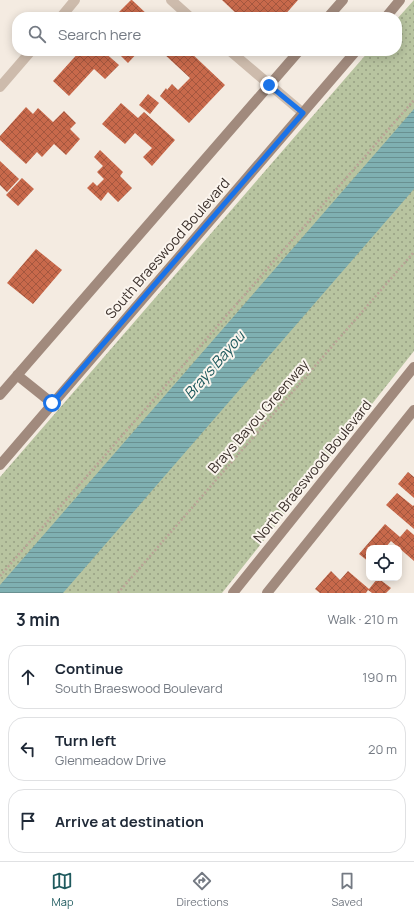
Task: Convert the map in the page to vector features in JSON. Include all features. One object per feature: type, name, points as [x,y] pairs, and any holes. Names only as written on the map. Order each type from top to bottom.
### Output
[{"type":"main road","points":[[332,12],[343,0]]},
{"type":"main road","points":[[390,12],[400,0]]},
{"type":"main road","points":[[0,395],[295,56]]},
{"type":"main road","name":"South Braeswood Boulevard","points":[[0,465],[352,56]]},
{"type":"main road","name":"North Braeswood Boulevard","points":[[233,593],[414,367]]},
{"type":"main road","points":[[17,375],[52,403]]},
{"type":"main road","points":[[267,593],[414,410]]},
{"type":"street","points":[[65,12],[76,0]]},
{"type":"street","points":[[171,0],[184,12]]},
{"type":"street","points":[[0,87],[27,56]]},
{"type":"street","points":[[236,56],[303,113]]},
{"type":"path","points":[[0,576],[414,100]]},
{"type":"path","name":"Brays Bayou Greenway","points":[[118,593],[414,252]]},
{"type":"green space","points":[[414,0],[414,351],[222,593],[0,593],[0,477],[365,56],[402,56],[402,13]]},
{"type":"water","name":"Brays Bayou","points":[[414,109],[414,189],[63,593],[0,593],[0,585]]},
{"type":"building","points":[[132,0],[145,12],[119,12]]},
{"type":"building","points":[[222,0],[298,0],[287,12],[235,12]]},
{"type":"building","points":[[76,56],[109,56],[119,65],[105,79],[94,69],[69,96],[53,81]]},
{"type":"building","points":[[121,56],[134,56],[128,63]]},
{"type":"building","points":[[166,56],[194,56],[225,85],[189,123],[160,96],[166,88],[167,90],[172,84],[178,90],[190,78]]},
{"type":"building","points":[[148,94],[159,103],[150,114],[139,105]]},
{"type":"building","points":[[121,103],[138,118],[144,112],[175,140],[152,166],[143,157],[152,148],[135,133],[125,144],[102,124]]},
{"type":"building","points":[[26,107],[33,114],[38,108],[53,122],[64,111],[76,123],[70,129],[80,139],[66,155],[54,144],[42,157],[37,152],[26,164],[0,140],[0,136]]},
{"type":"building","points":[[100,150],[123,172],[120,176],[132,188],[118,202],[108,192],[101,201],[87,188],[93,182],[97,186],[104,179],[97,172],[103,166],[94,157]]},
{"type":"building","points":[[0,161],[19,179],[7,192],[0,185]]},
{"type":"building","points":[[22,178],[34,189],[18,206],[6,195]]},
{"type":"building","points":[[36,249],[62,270],[33,304],[7,283]]},
{"type":"building","points":[[408,472],[414,477],[414,498],[398,484]]},
{"type":"building","points":[[397,493],[413,506],[414,505],[414,529],[386,505]]},
{"type":"building","points":[[385,524],[400,537],[407,529],[414,535],[414,561],[402,551],[402,545],[396,545],[391,541],[388,545],[367,545]]},
{"type":"building","points":[[366,546],[366,560],[359,554]]},
{"type":"building","points":[[331,571],[340,580],[348,571],[369,589],[376,581],[382,581],[391,588],[386,593],[372,593],[368,590],[366,593],[320,593],[315,589]]},
{"type":"route","points":[[52,403],[303,113],[269,85]]}]
